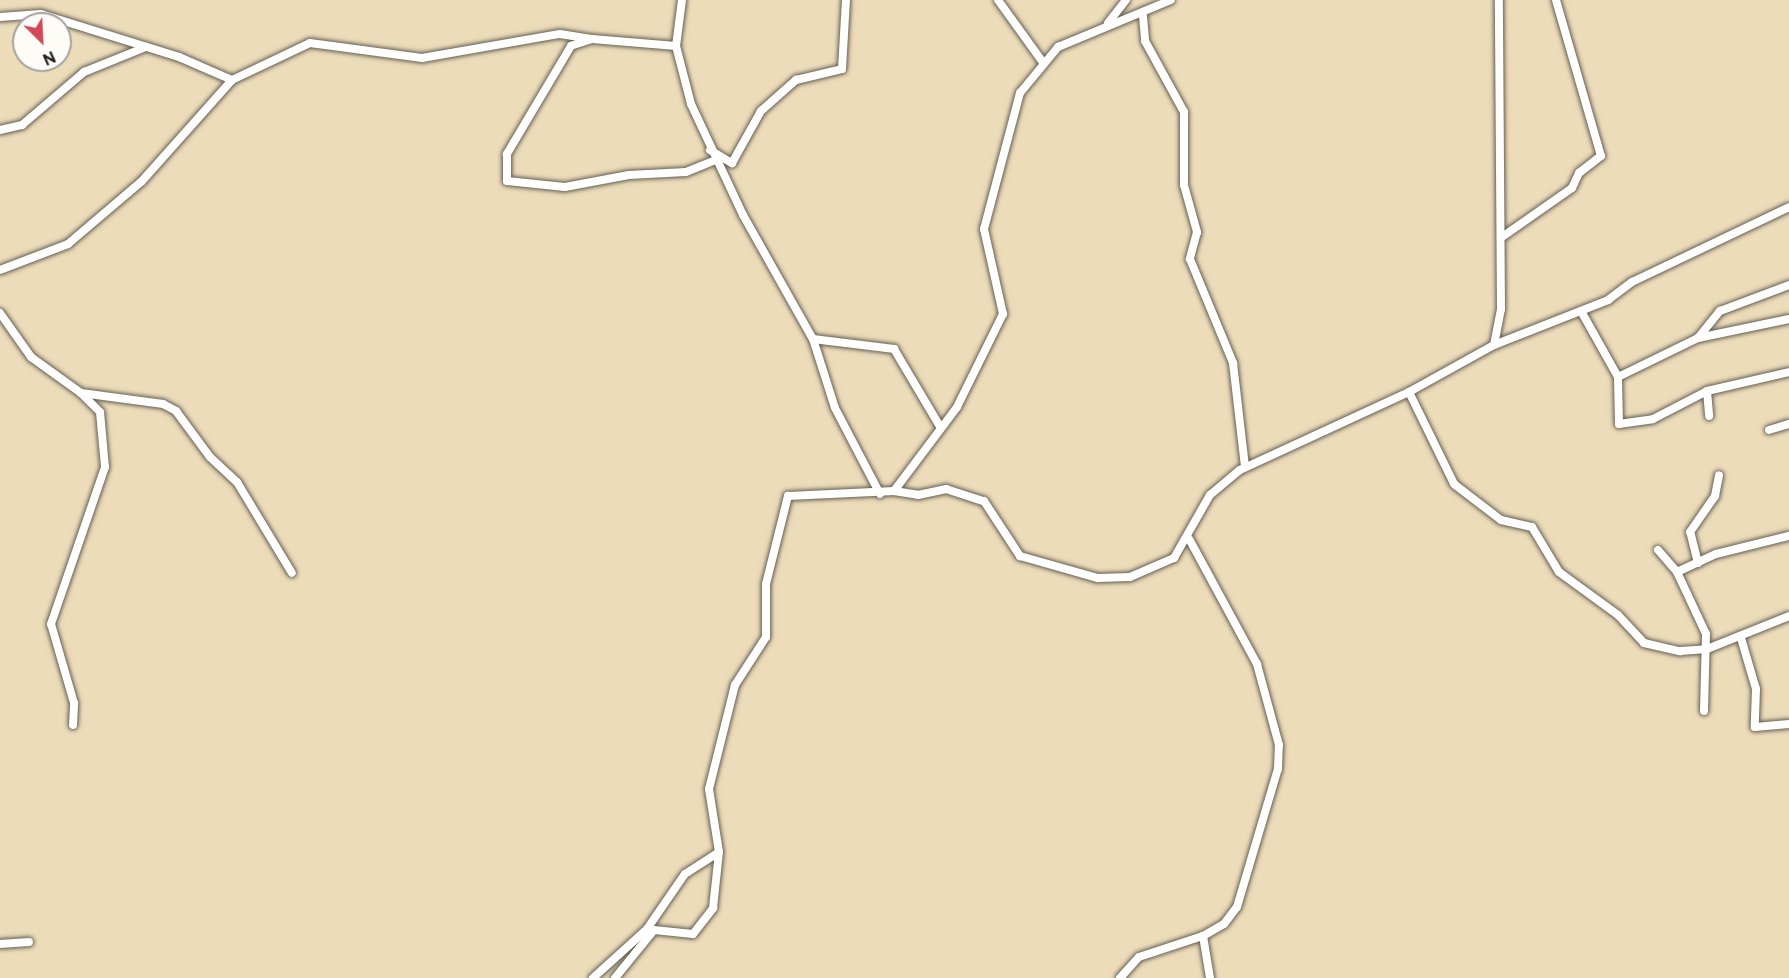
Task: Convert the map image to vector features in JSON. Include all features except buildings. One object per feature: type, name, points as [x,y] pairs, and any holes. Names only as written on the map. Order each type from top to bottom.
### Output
[{"type":"street","points":[[682,0],[676,46],[709,149],[813,339],[835,408],[880,494]]},
{"type":"street","points":[[709,149],[732,163],[761,111],[789,86],[842,69],[846,0]]},
{"type":"street","points":[[998,0],[1042,61]]},
{"type":"street","points":[[1108,23],[1126,0]]},
{"type":"street","points":[[894,491],[941,428],[1003,314],[985,249],[986,217],[1014,111],[1042,61],[1058,47],[1108,23],[1143,16],[1171,0]]},
{"type":"street","points":[[1494,345],[1501,309],[1499,0]]},
{"type":"street","points":[[1502,237],[1572,188],[1579,173],[1601,156],[1556,0]]},
{"type":"street","points":[[0,17],[41,14],[147,46],[232,80]]},
{"type":"street","points":[[1143,16],[1145,41],[1184,112],[1184,185],[1197,232],[1190,259],[1233,363],[1245,467]]},
{"type":"street","points":[[0,270],[68,244],[110,213],[232,80],[310,43],[422,58],[560,34],[676,46]]},
{"type":"street","points":[[592,39],[567,50],[545,86],[507,154],[507,182],[565,187],[629,175],[686,172],[715,160]]},
{"type":"street","points":[[0,130],[22,125],[84,72],[147,46]]},
{"type":"street","points":[[615,978],[654,930],[693,934],[702,926],[713,908],[719,852],[709,789],[735,686],[766,637],[766,584],[772,574],[783,502],[789,496],[880,494],[894,491],[918,495],[946,489],[984,501],[1020,556],[1098,578],[1153,570],[1174,558],[1189,539],[1210,495],[1245,467],[1409,392],[1494,345],[1581,311],[1789,207]]},
{"type":"street","points":[[1698,338],[1720,311],[1789,285]]},
{"type":"street","points":[[1581,311],[1618,377],[1619,424],[1653,419],[1707,391],[1789,372]]},
{"type":"street","points":[[0,313],[31,357],[81,393],[100,412],[105,467],[51,624],[74,703],[73,725]]},
{"type":"street","points":[[1618,377],[1698,338],[1789,319]]},
{"type":"street","points":[[813,339],[894,349],[941,428]]},
{"type":"street","points":[[1707,391],[1709,416]]},
{"type":"street","points":[[1409,392],[1448,474],[1469,498],[1501,520],[1532,527],[1559,572],[1618,615],[1644,643],[1680,651],[1707,649],[1741,638],[1789,616]]},
{"type":"street","points":[[81,393],[163,404],[176,411],[210,458],[237,482],[292,573]]},
{"type":"street","points":[[1768,430],[1789,424]]},
{"type":"street","points":[[1698,563],[1690,532],[1715,496],[1719,475]]},
{"type":"street","points":[[1677,572],[1698,563],[1789,536]]},
{"type":"street","points":[[1120,978],[1149,952],[1203,936],[1224,924],[1237,907],[1280,757],[1257,664],[1189,539]]},
{"type":"street","points":[[1658,550],[1677,572],[1706,634],[1704,711]]},
{"type":"street","points":[[1741,638],[1756,689],[1755,728],[1789,724]]},
{"type":"street","points":[[593,978],[647,929],[685,874],[719,852]]},
{"type":"street","points":[[1203,936],[1210,978]]},
{"type":"street","points":[[0,944],[29,942]]}]
